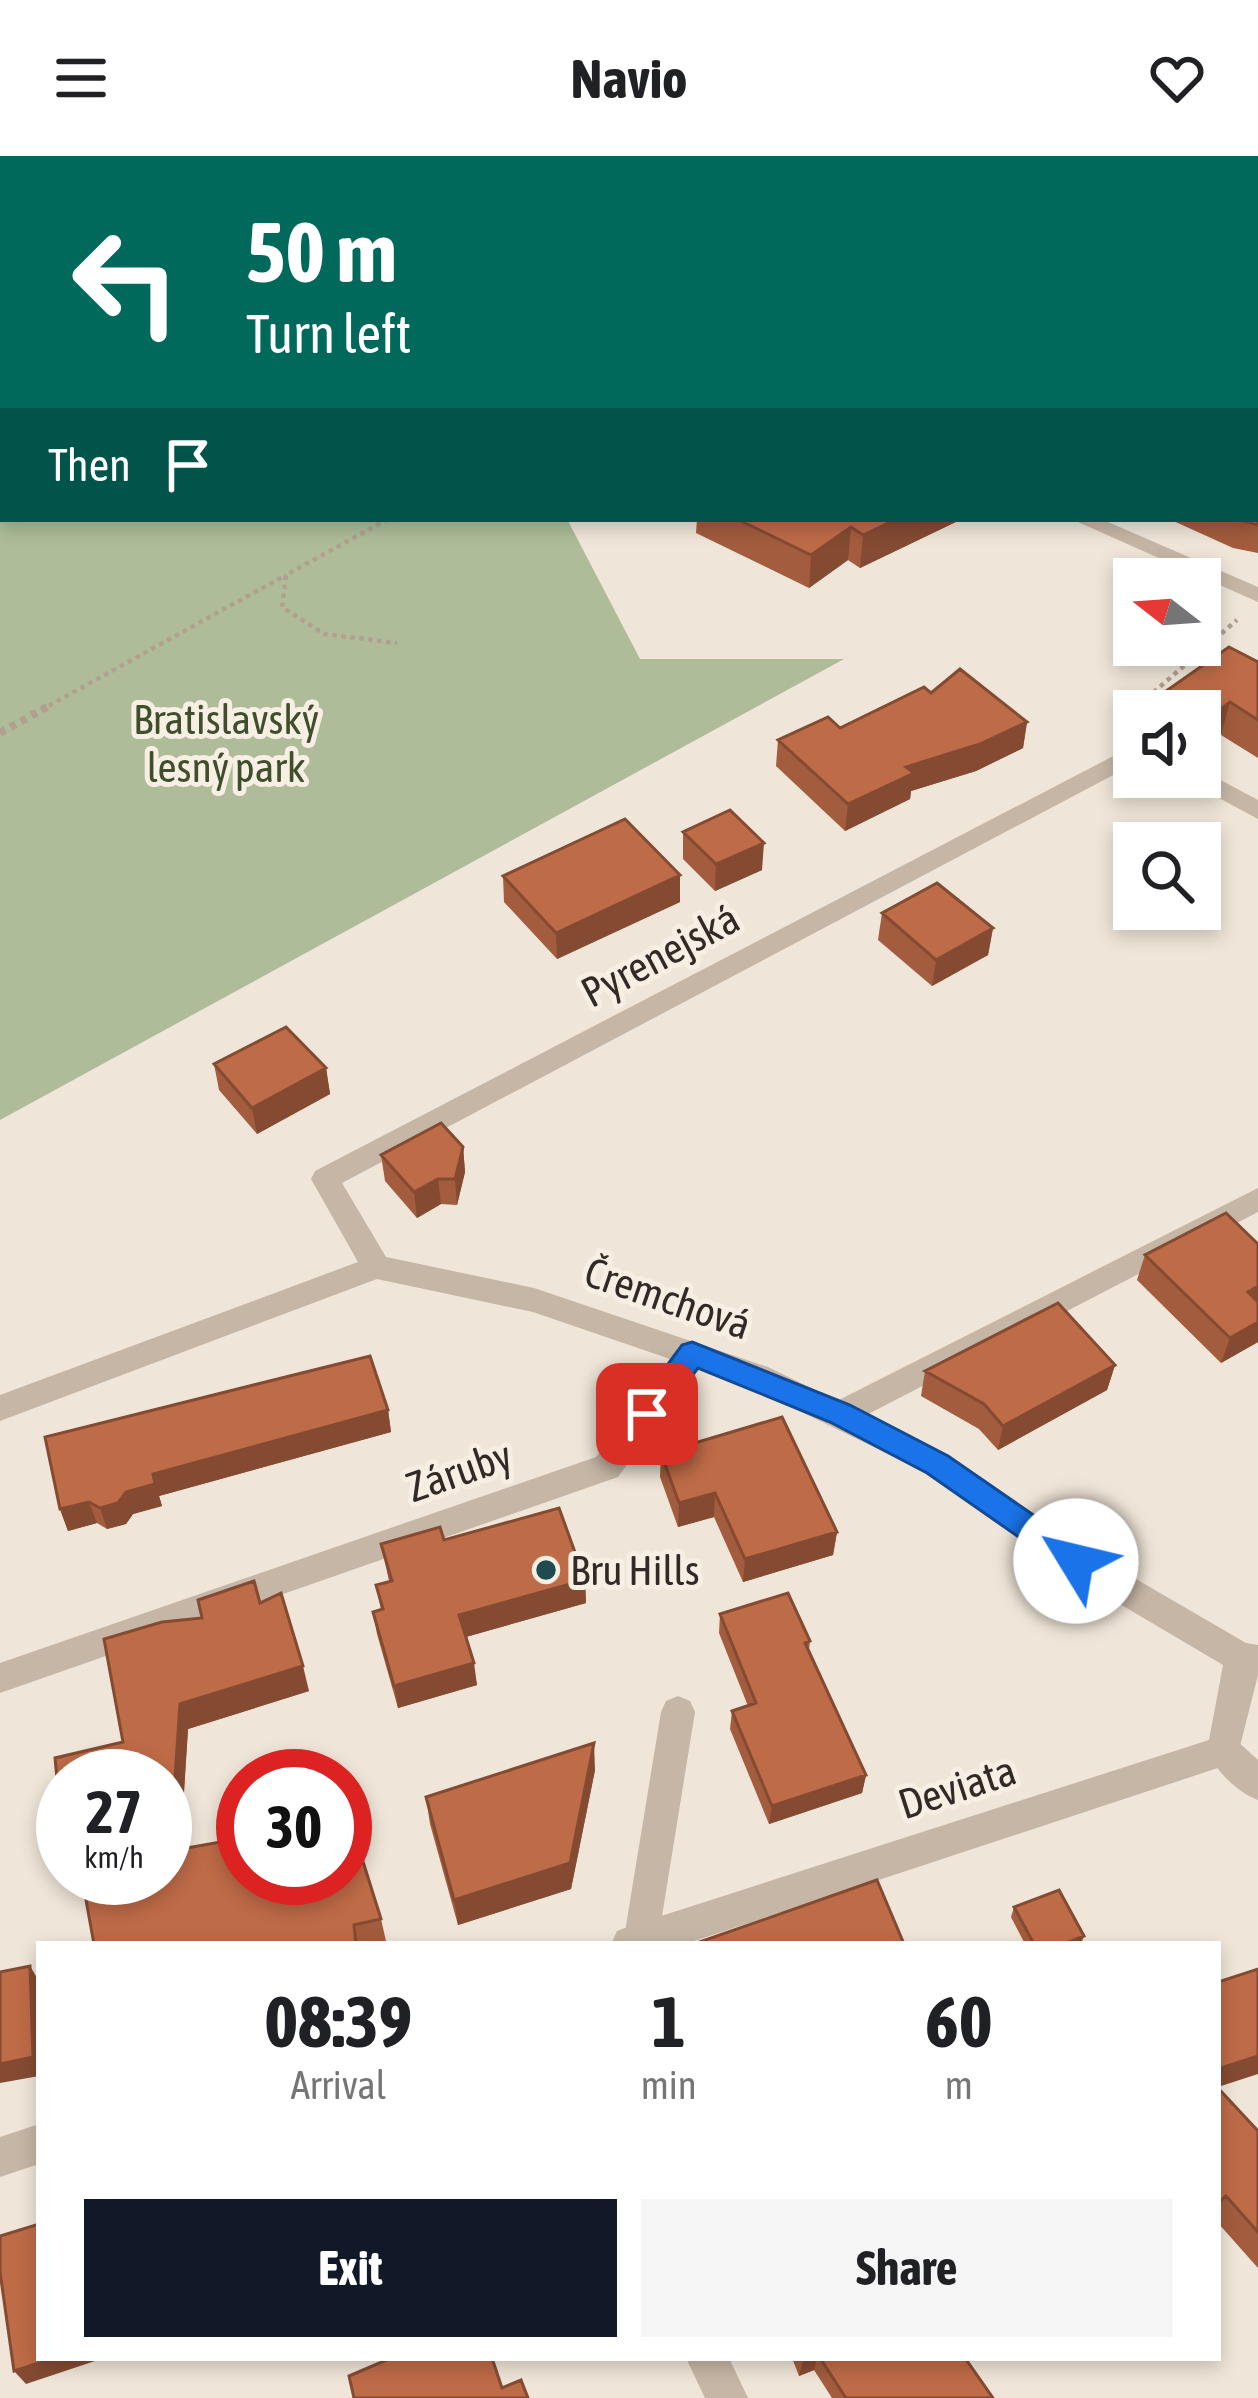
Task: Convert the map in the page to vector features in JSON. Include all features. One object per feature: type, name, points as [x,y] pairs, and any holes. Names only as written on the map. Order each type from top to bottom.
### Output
[{"type":"street","points":[[1089,522],[1258,595]]},
{"type":"street","name":"Pyrenejská","points":[[376,1267],[325,1179],[1113,764]]},
{"type":"street","points":[[1221,789],[1258,811]]},
{"type":"street","points":[[840,1414],[1258,1199]]},
{"type":"street","points":[[0,1408],[376,1267]]},
{"type":"street","name":"Čremchová","points":[[376,1267],[534,1300],[692,1353],[840,1414],[938,1464],[1076,1561],[1250,1659]]},
{"type":"street","name":"Záruby","points":[[0,1678],[608,1467],[692,1353]]},
{"type":"street","points":[[1250,1659],[1224,1750],[1258,1784]]},
{"type":"street","points":[[637,1941],[678,1712]]},
{"type":"street","name":"Deviata","points":[[643,1941],[1224,1750]]},
{"type":"street","points":[[0,2157],[36,2145]]},
{"type":"street","points":[[708,2361],[727,2398]]},
{"type":"path","points":[[0,733],[383,522]]},
{"type":"path","points":[[286,575],[282,607],[324,634],[397,643]]},
{"type":"path","points":[[1156,690],[1240,617]]},
{"type":"path","points":[[1113,727],[1099,739],[1113,749]]},
{"type":"green space","name":"Bratislavský lesný park","points":[[0,522],[569,522],[640,659],[844,659],[0,1120]]},
{"type":"building","points":[[743,522],[891,522],[863,535],[851,527],[811,555]]},
{"type":"building","points":[[1229,647],[1258,662],[1258,720],[1230,702],[1221,709],[1221,690],[1167,690],[1202,666],[1221,666],[1221,653]]},
{"type":"building","points":[[960,669],[1027,722],[980,744],[906,767],[914,773],[848,804],[778,740],[828,717],[840,728],[924,687],[931,693]]},
{"type":"building","points":[[730,810],[764,843],[716,864],[683,832]]},
{"type":"building","points":[[625,819],[680,875],[556,933],[503,876]]},
{"type":"building","points":[[937,883],[993,928],[936,960],[882,913]]},
{"type":"building","points":[[286,1027],[326,1068],[252,1108],[214,1064]]},
{"type":"building","points":[[441,1123],[463,1147],[455,1179],[438,1179],[414,1192],[381,1155]]},
{"type":"building","points":[[1226,1213],[1258,1244],[1258,1286],[1248,1292],[1258,1302],[1258,1322],[1230,1338],[1145,1255]]},
{"type":"building","points":[[1058,1303],[1115,1365],[1003,1426],[984,1404],[925,1371]]},
{"type":"building","points":[[370,1356],[388,1410],[153,1474],[155,1484],[126,1492],[118,1503],[100,1508],[89,1502],[60,1509],[45,1437]]},
{"type":"building","points":[[782,1417],[837,1532],[745,1559],[715,1493],[679,1503],[661,1453]]},
{"type":"building","points":[[559,1508],[585,1580],[459,1615],[474,1663],[394,1686],[373,1612],[383,1609],[376,1585],[392,1581],[381,1544],[440,1527],[444,1540]]},
{"type":"building","points":[[254,1581],[260,1603],[281,1593],[303,1666],[180,1704],[177,1749],[93,1749],[123,1742],[104,1639],[162,1622],[202,1618],[198,1600]]},
{"type":"building","points":[[788,1593],[810,1641],[805,1643],[866,1775],[772,1806],[732,1711],[756,1703],[720,1614]]},
{"type":"building","points":[[594,1743],[570,1863],[454,1900],[426,1797]]},
{"type":"building","points":[[216,1843],[216,1905],[372,1905],[372,1890],[381,1919],[354,1925],[356,1941],[93,1941],[87,1905],[192,1905],[192,1847]]},
{"type":"building","points":[[877,1880],[903,1941],[703,1941]]},
{"type":"building","points":[[1059,1890],[1084,1936],[1072,1941],[1032,1941],[1014,1907]]},
{"type":"building","points":[[30,1966],[33,2057],[0,2064],[0,1972]]},
{"type":"building","points":[[1258,1969],[1258,2056],[1221,2068],[1221,1981]]},
{"type":"building","points":[[1221,2091],[1258,2131],[1258,2232],[1226,2196],[1221,2200]]},
{"type":"building","points":[[36,2225],[36,2361],[45,2361],[14,2371],[0,2272],[0,2236]]},
{"type":"building","points":[[384,2361],[493,2361],[502,2388],[521,2380],[528,2398],[354,2398],[349,2376]]},
{"type":"building","points":[[822,2361],[967,2361],[993,2398],[846,2398]]},
{"type":"place","name":"Bru Hills","points":[[546,1570]]},
{"type":"route","points":[[647,1414],[692,1353],[757,1376],[938,1464],[1076,1561]]}]
